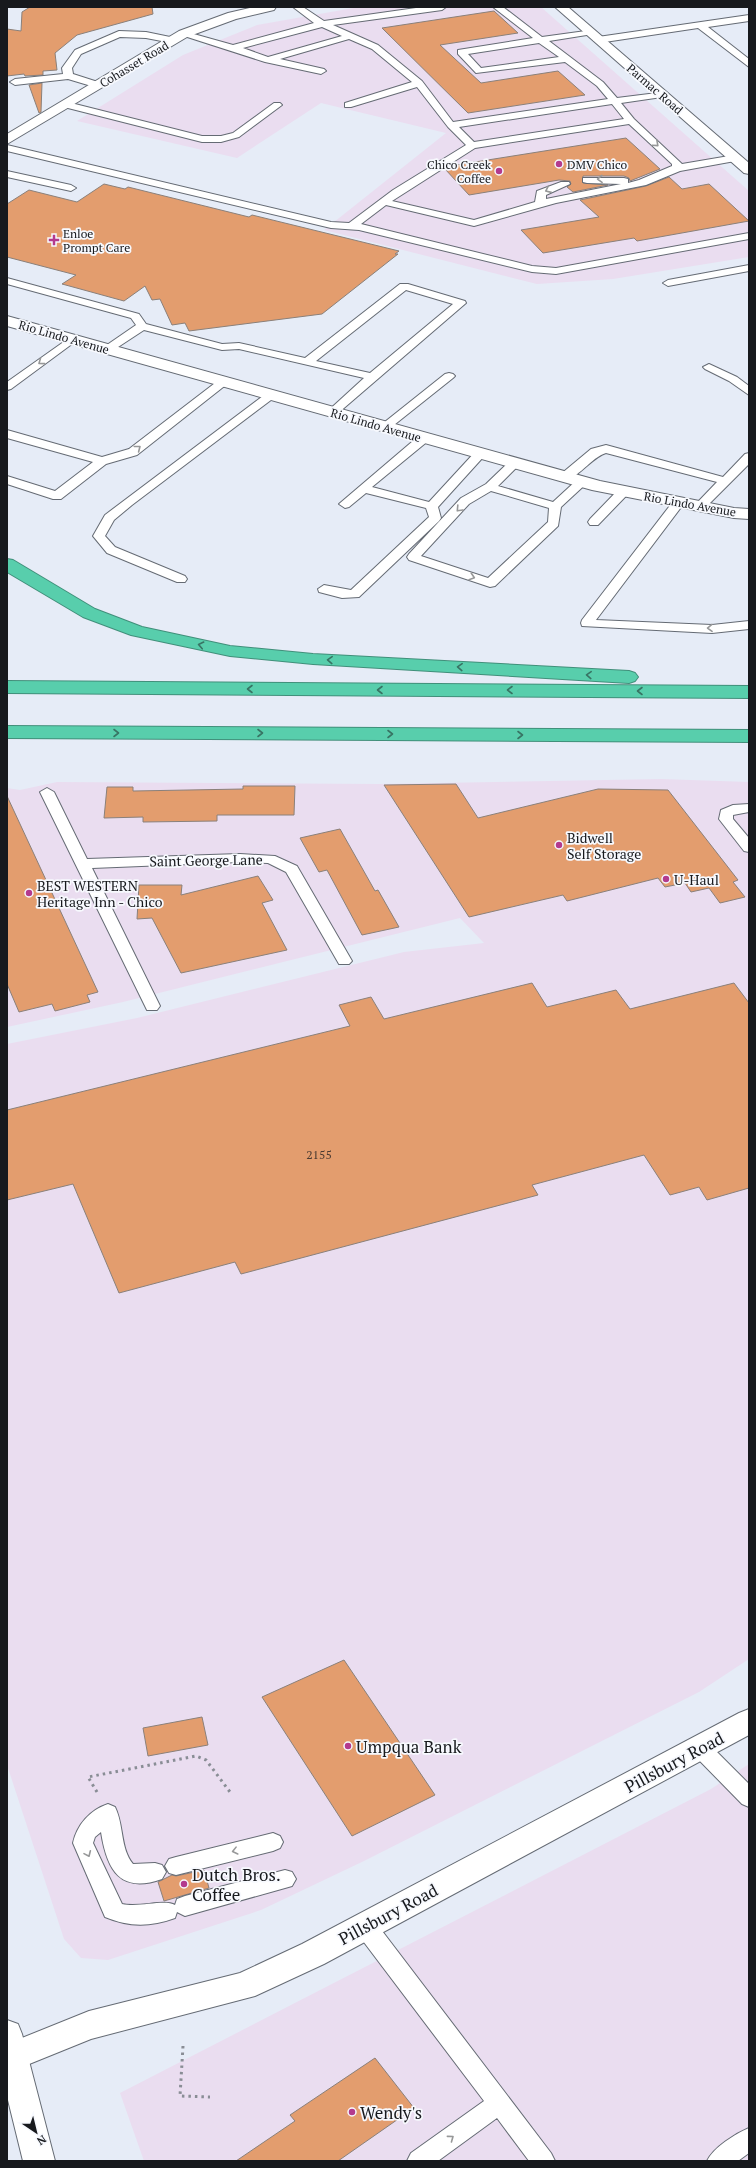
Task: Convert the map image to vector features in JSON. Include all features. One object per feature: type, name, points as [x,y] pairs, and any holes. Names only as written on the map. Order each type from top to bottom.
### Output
[{"type":"highway","points":[[7,564],[89,613],[137,632],[230,651],[313,659],[670,679],[710,691]]},
{"type":"highway","points":[[7,687],[749,692]]},
{"type":"highway","points":[[7,732],[749,736]]},
{"type":"highway","points":[[7,741],[84,733]]},
{"type":"street","name":"Cohasset Road","points":[[7,140],[178,37],[232,16],[270,7]]},
{"type":"street","name":"Parmac Road","points":[[561,7],[744,164]]},
{"type":"street","name":"Rio Lindo Avenue","points":[[7,321],[582,482],[623,492],[734,513],[749,514]]},
{"type":"street","name":"Pillsbury Road","points":[[9,2050],[89,2025],[244,1986],[313,1954],[749,1721]]},
{"type":"street","points":[[9,2050],[39,2161]]},
{"type":"lane","points":[[297,7],[314,20],[375,47],[419,83],[451,125],[472,145]]},
{"type":"lane","points":[[233,48],[322,24],[442,7]]},
{"type":"lane","points":[[497,7],[600,84],[631,121],[677,163],[678,168]]},
{"type":"lane","points":[[568,59],[479,71],[461,52],[542,40],[700,25],[749,18]]},
{"type":"lane","points":[[700,25],[749,64]]},
{"type":"lane","points":[[68,76],[67,68],[78,52],[119,34],[149,26]]},
{"type":"lane","points":[[119,34],[178,37],[233,48],[268,60],[321,71]]},
{"type":"lane","points":[[268,60],[350,36]]},
{"type":"lane","points":[[15,82],[68,76],[98,85]]},
{"type":"lane","points":[[348,105],[419,83]]},
{"type":"lane","points":[[451,125],[662,94]]},
{"type":"lane","points":[[67,105],[202,139],[221,139],[236,135],[277,105]]},
{"type":"lane","points":[[352,226],[384,202],[472,145],[631,121]]},
{"type":"lane","points":[[7,148],[324,223],[352,226],[532,269],[556,271],[749,236]]},
{"type":"lane","points":[[384,202],[474,223],[540,204],[642,183],[678,168],[744,164]]},
{"type":"lane","points":[[50,184],[80,165]]},
{"type":"lane","points":[[7,174],[71,188]]},
{"type":"lane","points":[[7,184],[18,177]]},
{"type":"lane","points":[[587,180],[608,179],[642,183]]},
{"type":"lane","points":[[540,204],[541,193],[564,184]]},
{"type":"lane","points":[[668,283],[749,268]]},
{"type":"lane","points":[[7,281],[135,316],[142,326],[222,346],[239,346],[372,377]]},
{"type":"lane","points":[[307,362],[404,286],[461,303],[372,377],[333,412]]},
{"type":"lane","points":[[108,349],[142,326]]},
{"type":"lane","points":[[7,387],[72,339]]},
{"type":"lane","points":[[709,367],[733,379],[749,392]]},
{"type":"lane","points":[[385,427],[449,376]]},
{"type":"lane","points":[[7,480],[57,496],[102,461],[133,452],[223,382]]},
{"type":"lane","points":[[181,579],[111,550],[99,536],[109,518],[128,502],[271,395]]},
{"type":"lane","points":[[7,434],[102,461]]},
{"type":"lane","points":[[345,504],[424,438]]},
{"type":"lane","points":[[565,477],[595,452],[606,449],[725,481]]},
{"type":"lane","points":[[432,506],[480,454]]},
{"type":"lane","points":[[700,506],[749,457]]},
{"type":"lane","points":[[516,463],[490,487],[465,501],[412,557],[490,583],[554,523],[555,506],[582,482]]},
{"type":"lane","points":[[490,487],[555,506]]},
{"type":"lane","points":[[364,489],[432,506]]},
{"type":"lane","points":[[594,522],[623,492]]},
{"type":"lane","points":[[679,502],[586,624],[712,629],[749,625]]},
{"type":"lane","points":[[324,589],[342,594],[354,594],[435,518],[432,506]]},
{"type":"lane","points":[[424,529],[437,532]]},
{"type":"lane","points":[[47,792],[152,1006]]},
{"type":"lane","points":[[749,808],[732,809],[726,813],[726,819],[749,848]]},
{"type":"lane","name":"Saint George Lane","points":[[83,864],[240,858],[270,859],[292,869],[344,961]]},
{"type":"lane","points":[[700,1748],[749,1798]]},
{"type":"lane","points":[[155,1872],[130,1874],[121,1867],[116,1852],[108,1813],[86,1832],[83,1843],[113,1910],[126,1916],[144,1917],[285,1878]]},
{"type":"lane","points":[[176,1866],[273,1842]]},
{"type":"lane","points":[[365,1926],[543,2161]]},
{"type":"lane","points":[[419,2161],[499,2103]]},
{"type":"lane","points":[[719,2161],[749,2138]]},
{"type":"path","points":[[88,1777],[196,1756],[206,1760],[230,1792]]},
{"type":"path","points":[[183,2046],[180,2096],[210,2098]]},
{"type":"shaded area","points":[[359,7],[541,7],[749,191],[749,257],[613,279],[537,284],[324,230],[446,133],[321,103],[237,158],[77,121],[183,55],[257,25]]},
{"type":"shaded area","points":[[661,779],[749,782],[749,1659],[699,1692],[364,1861],[261,1910],[108,1960],[81,1958],[64,1939],[7,1765],[7,1044],[137,1018],[404,952],[484,943],[460,918],[123,1002],[7,1027],[7,788],[20,790],[57,782],[379,784]]},
{"type":"shaded area","points":[[749,1764],[749,2161],[144,2161],[120,2093],[711,1789]]},
{"type":"building","points":[[30,7],[152,7],[153,14],[77,35],[55,53],[57,70],[43,71],[43,75],[25,76],[24,74],[7,76],[7,29],[21,31],[22,12]]},
{"type":"building","points":[[494,11],[518,33],[440,45],[481,83],[558,71],[585,95],[468,113],[382,28]]},
{"type":"building","points":[[42,83],[41,112],[39,113],[29,85]]},
{"type":"building","points":[[626,138],[660,169],[630,181],[629,178],[624,176],[583,176],[583,183],[608,185],[573,192],[567,187],[571,184],[570,181],[559,180],[469,195],[445,169],[450,166]]},
{"type":"building","points":[[669,177],[682,189],[709,184],[749,221],[637,241],[634,238],[543,253],[521,230],[599,217],[580,200],[646,186]]},
{"type":"building","points":[[104,184],[125,189],[128,187],[249,217],[252,215],[399,251],[395,254],[398,254],[322,314],[189,331],[185,323],[172,325],[160,299],[152,300],[145,286],[124,301],[62,284],[76,275],[7,257],[7,204],[29,190],[77,202]]},
{"type":"building","points":[[456,784],[478,818],[598,789],[668,790],[738,880],[733,882],[745,897],[720,903],[709,888],[691,892],[685,883],[665,887],[658,878],[567,901],[563,895],[469,917],[384,785]]},
{"type":"building","points":[[243,786],[295,786],[294,815],[217,815],[217,821],[143,822],[143,817],[104,818],[107,787],[133,787],[133,791],[243,789]]},
{"type":"building","name":"BEST WESTERN Heritage Inn - Chico","points":[[7,796],[98,992],[87,995],[90,1002],[55,1011],[52,1004],[19,1012],[7,984]]},
{"type":"building","points":[[340,829],[375,891],[378,890],[399,927],[362,935],[327,870],[319,872],[300,838]]},
{"type":"building","points":[[258,876],[273,900],[262,903],[287,950],[181,973],[152,918],[137,919],[139,885],[182,885],[181,895]]},
{"type":"building","points":[[532,983],[547,1007],[616,990],[630,1009],[734,983],[749,1003],[749,1188],[707,1200],[699,1187],[670,1195],[644,1155],[532,1185],[538,1195],[241,1274],[235,1262],[119,1293],[73,1184],[7,1200],[7,1110],[350,1026],[339,1005],[371,997],[384,1019]]},
{"type":"building","name":"Umpqua Bank","points":[[344,1660],[435,1795],[352,1836],[262,1697]]},
{"type":"building","points":[[202,1717],[208,1745],[148,1756],[143,1728]]},
{"type":"building","points":[[204,1870],[209,1888],[164,1901],[158,1882],[172,1875],[176,1876]]},
{"type":"building","name":"Wendy's","points":[[375,2058],[414,2108],[338,2161],[236,2161],[295,2121],[290,2115]]},
{"type":"place","name":"DMV Chico","points":[[559,164]]},
{"type":"place","name":"Chico Creek Coffee","points":[[499,171]]},
{"type":"place","name":"Enloe Prompt Care","points":[[54,240]]},
{"type":"place","name":"Bidwell Self Storage","points":[[559,845]]},
{"type":"place","name":"U-Haul","points":[[666,879]]},
{"type":"place","name":"BEST WESTERN Heritage Inn - Chico","points":[[29,893]]},
{"type":"place","name":"Umpqua Bank","points":[[348,1746]]},
{"type":"place","name":"Dutch Bros. Coffee","points":[[184,1884]]},
{"type":"place","name":"Wendy's","points":[[352,2112]]}]
